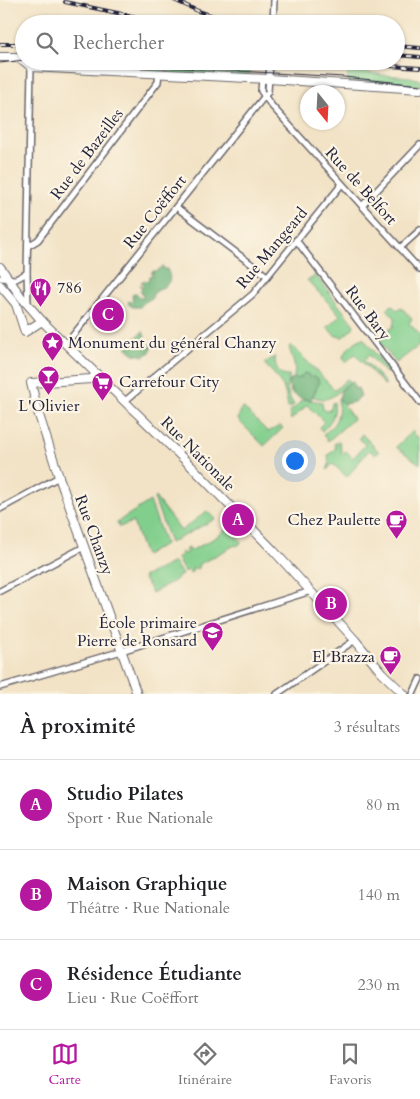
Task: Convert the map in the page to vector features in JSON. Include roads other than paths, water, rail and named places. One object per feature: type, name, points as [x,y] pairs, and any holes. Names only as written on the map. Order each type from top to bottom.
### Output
[{"type":"main road","points":[[0,58],[15,57]]},
{"type":"main road","points":[[95,70],[265,78],[420,89]]},
{"type":"main road","name":"Rue Nationale","points":[[0,268],[42,321],[201,476],[311,591],[382,672],[404,694]]},
{"type":"main road","points":[[0,283],[16,304],[25,332],[42,321]]},
{"type":"main road","name":"Rue Chanzy","points":[[96,374],[92,379],[31,383],[38,412],[59,477],[137,694]]},
{"type":"street","points":[[273,15],[274,0]]},
{"type":"street","points":[[28,304],[31,70]]},
{"type":"street","points":[[265,96],[261,91],[267,70]]},
{"type":"street","name":"Rue de Bazeilles","points":[[28,246],[38,240],[158,82],[159,73]]},
{"type":"street","name":"Rue de Belfort","points":[[265,96],[420,270]]},
{"type":"street","name":"Rue Coëffort","points":[[66,344],[265,96]]},
{"type":"street","points":[[362,206],[420,145]]},
{"type":"street","name":"Rue Mangeard","points":[[125,401],[253,294],[342,184]]},
{"type":"street","points":[[176,206],[267,276]]},
{"type":"street","points":[[400,248],[420,230]]},
{"type":"street","name":"Rue Bary","points":[[296,240],[420,402]]},
{"type":"street","points":[[0,283],[9,279],[16,279],[27,273]]},
{"type":"street","points":[[0,509],[59,477]]},
{"type":"street","points":[[0,591],[84,547]]},
{"type":"street","points":[[0,687],[122,651],[311,591]]},
{"type":"street","points":[[277,694],[355,640]]},
{"type":"street","points":[[413,694],[420,679]]},
{"type":"tram line","points":[[0,63],[15,61]]},
{"type":"tram line","points":[[221,70],[344,77],[420,85]]},
{"type":"railway","points":[[174,0],[210,15]]},
{"type":"railway","points":[[65,2],[127,15]]},
{"type":"railway","points":[[0,44],[15,44]]},
{"type":"railway","points":[[405,47],[420,48]]},
{"type":"railway","points":[[405,56],[420,57]]},
{"type":"railway","points":[[405,67],[420,68]]},
{"type":"place","name":"786","points":[[41,307]]},
{"type":"place","name":"Résidence Étudiante","points":[[108,315]]},
{"type":"place","name":"Monument du général Chanzy","points":[[52,362]]},
{"type":"place","name":"L'Olivier","points":[[49,396]]},
{"type":"place","name":"Carrefour City","points":[[103,401]]},
{"type":"place","name":"Studio Pilates","points":[[238,520]]},
{"type":"place","name":"Chez Paulette","points":[[397,539]]},
{"type":"place","name":"Maison Graphique","points":[[331,604]]},
{"type":"place","name":"École primaire Pierre de Ronsard","points":[[213,651]]},
{"type":"place","name":"El Brazza","points":[[391,676]]}]
